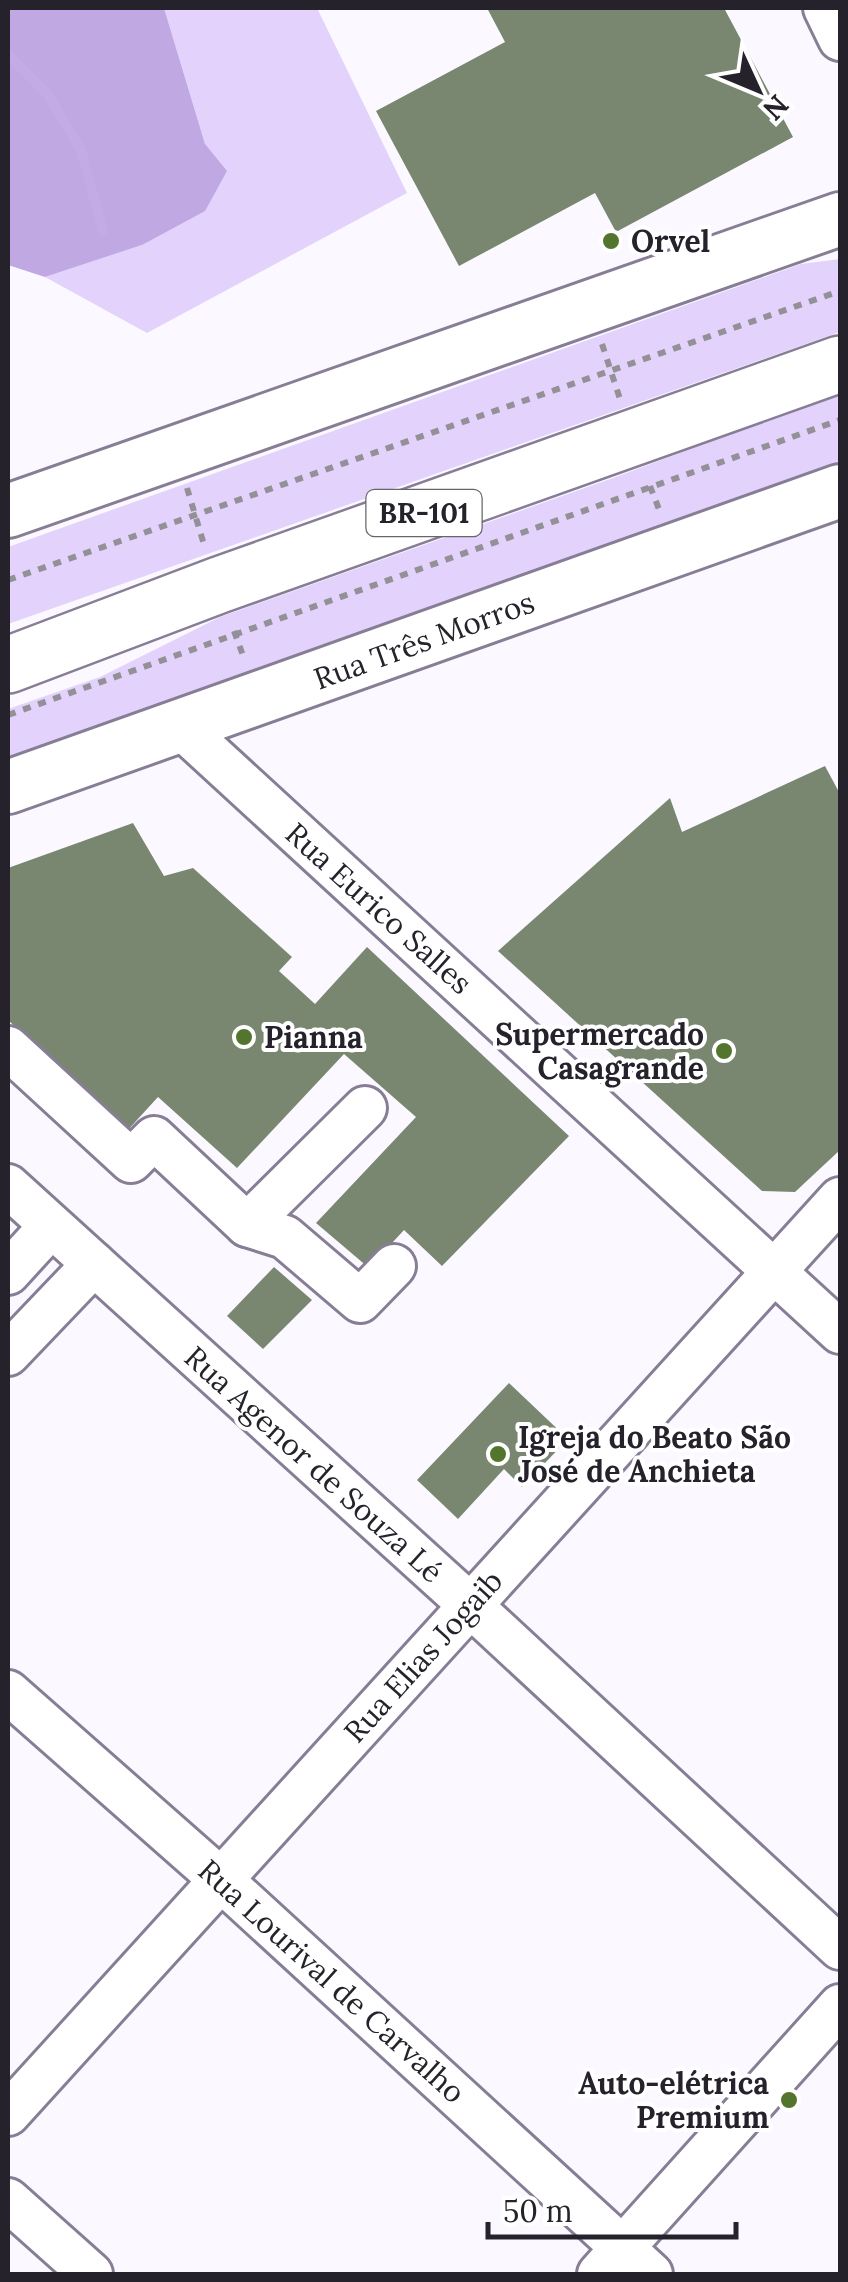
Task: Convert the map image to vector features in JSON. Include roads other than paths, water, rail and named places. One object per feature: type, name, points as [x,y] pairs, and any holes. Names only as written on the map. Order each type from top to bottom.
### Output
[{"type":"highway","name":"BR-101","points":[[8,665],[219,585],[840,364]]},
{"type":"main road","points":[[8,511],[840,219]]},
{"type":"main road","name":"Rua Três Morros","points":[[8,787],[840,491]]},
{"type":"street","points":[[825,8],[840,39]]},
{"type":"street","name":"Rua Eurico Salles","points":[[182,728],[840,1332]]},
{"type":"street","points":[[8,1048],[131,1161],[154,1138],[247,1225],[286,1237],[360,1300],[394,1266]]},
{"type":"street","points":[[247,1225],[365,1108]]},
{"type":"street","name":"Rua Agenor de Souza Lé","points":[[8,1186],[470,1605],[840,1948]]},
{"type":"street","name":"Rua Elias Jogaib","points":[[8,2114],[840,1199]]},
{"type":"street","points":[[8,1273],[52,1226]]},
{"type":"street","points":[[8,1354],[94,1264]]},
{"type":"street","name":"Rua Lourival de Carvalho","points":[[8,1692],[220,1878],[624,2265]]},
{"type":"street","points":[[624,2265],[840,2006]]},
{"type":"street","points":[[8,2200],[91,2274]]},
{"type":"waterway","points":[[8,54],[48,95],[81,150],[103,231]]},
{"type":"place","name":"Orvel","points":[[611,241]]},
{"type":"place","name":"Pianna","points":[[244,1037]]},
{"type":"place","name":"Supermercado Casagrande","points":[[724,1051]]},
{"type":"place","name":"Igreja do Beato São José de Anchieta","points":[[498,1454]]},
{"type":"place","name":"Auto-elétrica Premium","points":[[789,2100]]}]
